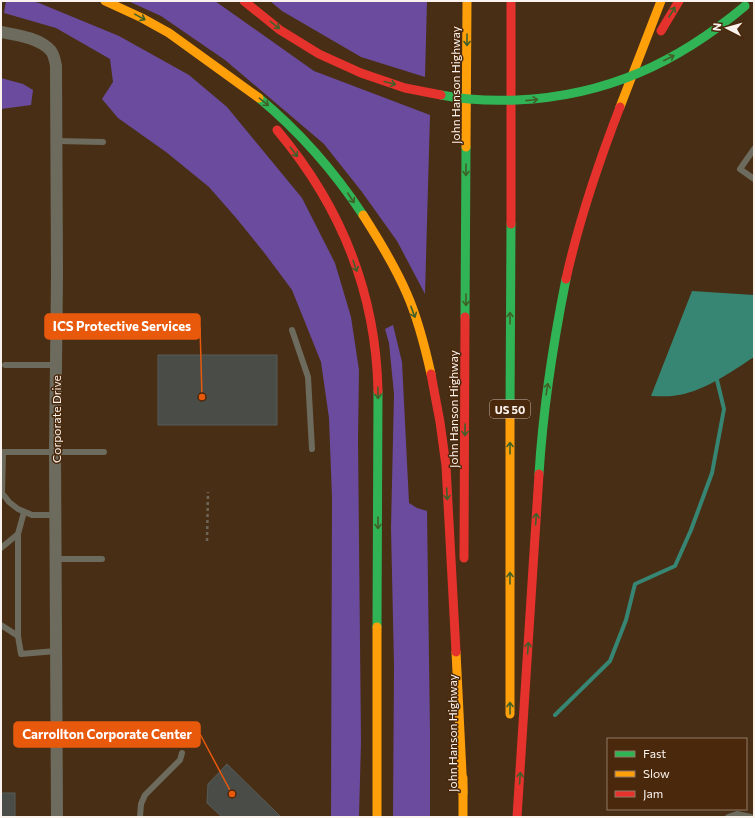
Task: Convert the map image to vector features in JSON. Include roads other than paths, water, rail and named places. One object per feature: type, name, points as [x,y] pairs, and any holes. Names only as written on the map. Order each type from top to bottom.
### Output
[{"type":"highway","points":[[105,1],[136,14],[177,38],[263,100],[296,130],[322,159],[344,187],[371,228],[407,294],[420,330],[431,374],[440,417],[446,466],[463,793]]},
{"type":"highway","points":[[244,1],[292,38],[340,65],[377,80],[416,90],[449,97],[486,101],[520,101],[553,98],[587,91],[621,81],[689,48],[723,25],[748,4]]},
{"type":"highway","name":"John Hanson Highway","points":[[464,564],[467,1]]},
{"type":"highway","name":"US 50","points":[[510,723],[511,1]]},
{"type":"highway","points":[[517,817],[538,470],[546,397],[556,329],[571,258],[588,194],[604,147],[661,1]]},
{"type":"highway","points":[[604,147],[654,46],[679,1]]},
{"type":"highway","points":[[210,62],[256,107]]},
{"type":"highway","points":[[272,124],[306,167],[325,197],[342,230],[366,297],[374,333],[378,400],[377,817]]},
{"type":"highway","name":"John Hanson Highway","points":[[463,817],[464,635]]},
{"type":"highway","points":[[510,786],[510,817]]},
{"type":"street","name":"Corporate Drive","points":[[1,32],[25,37],[44,45],[51,51],[56,66],[55,452],[57,817]]},
{"type":"lane","points":[[56,141],[103,142]]},
{"type":"lane","points":[[754,149],[740,170],[754,179]]},
{"type":"lane","points":[[292,330],[308,376],[312,449]]},
{"type":"lane","points":[[5,365],[56,365]]},
{"type":"lane","points":[[56,515],[32,515],[18,509],[9,502],[2,493],[3,452],[104,452]]},
{"type":"lane","points":[[24,512],[18,534],[18,636],[21,654],[56,651]]},
{"type":"lane","points":[[1,548],[18,534]]},
{"type":"lane","points":[[56,559],[102,559]]},
{"type":"lane","points":[[1,625],[18,636]]},
{"type":"lane","points":[[57,740],[102,741]]},
{"type":"lane","points":[[140,817],[141,804],[145,795],[180,760],[182,753]]},
{"type":"lane","points":[[728,817],[737,814],[751,817]]},
{"type":"water","points":[[692,291],[754,295],[754,357],[709,385],[689,393],[676,396],[651,396]]},
{"type":"waterway","points":[[555,715],[610,661],[626,620],[635,584],[675,566],[691,530],[712,473],[724,409],[717,380]]},
{"type":"place","name":"ICS Protective Services","points":[[202,397]]},
{"type":"place","name":"Carrollton Corporate Center","points":[[232,794]]}]
